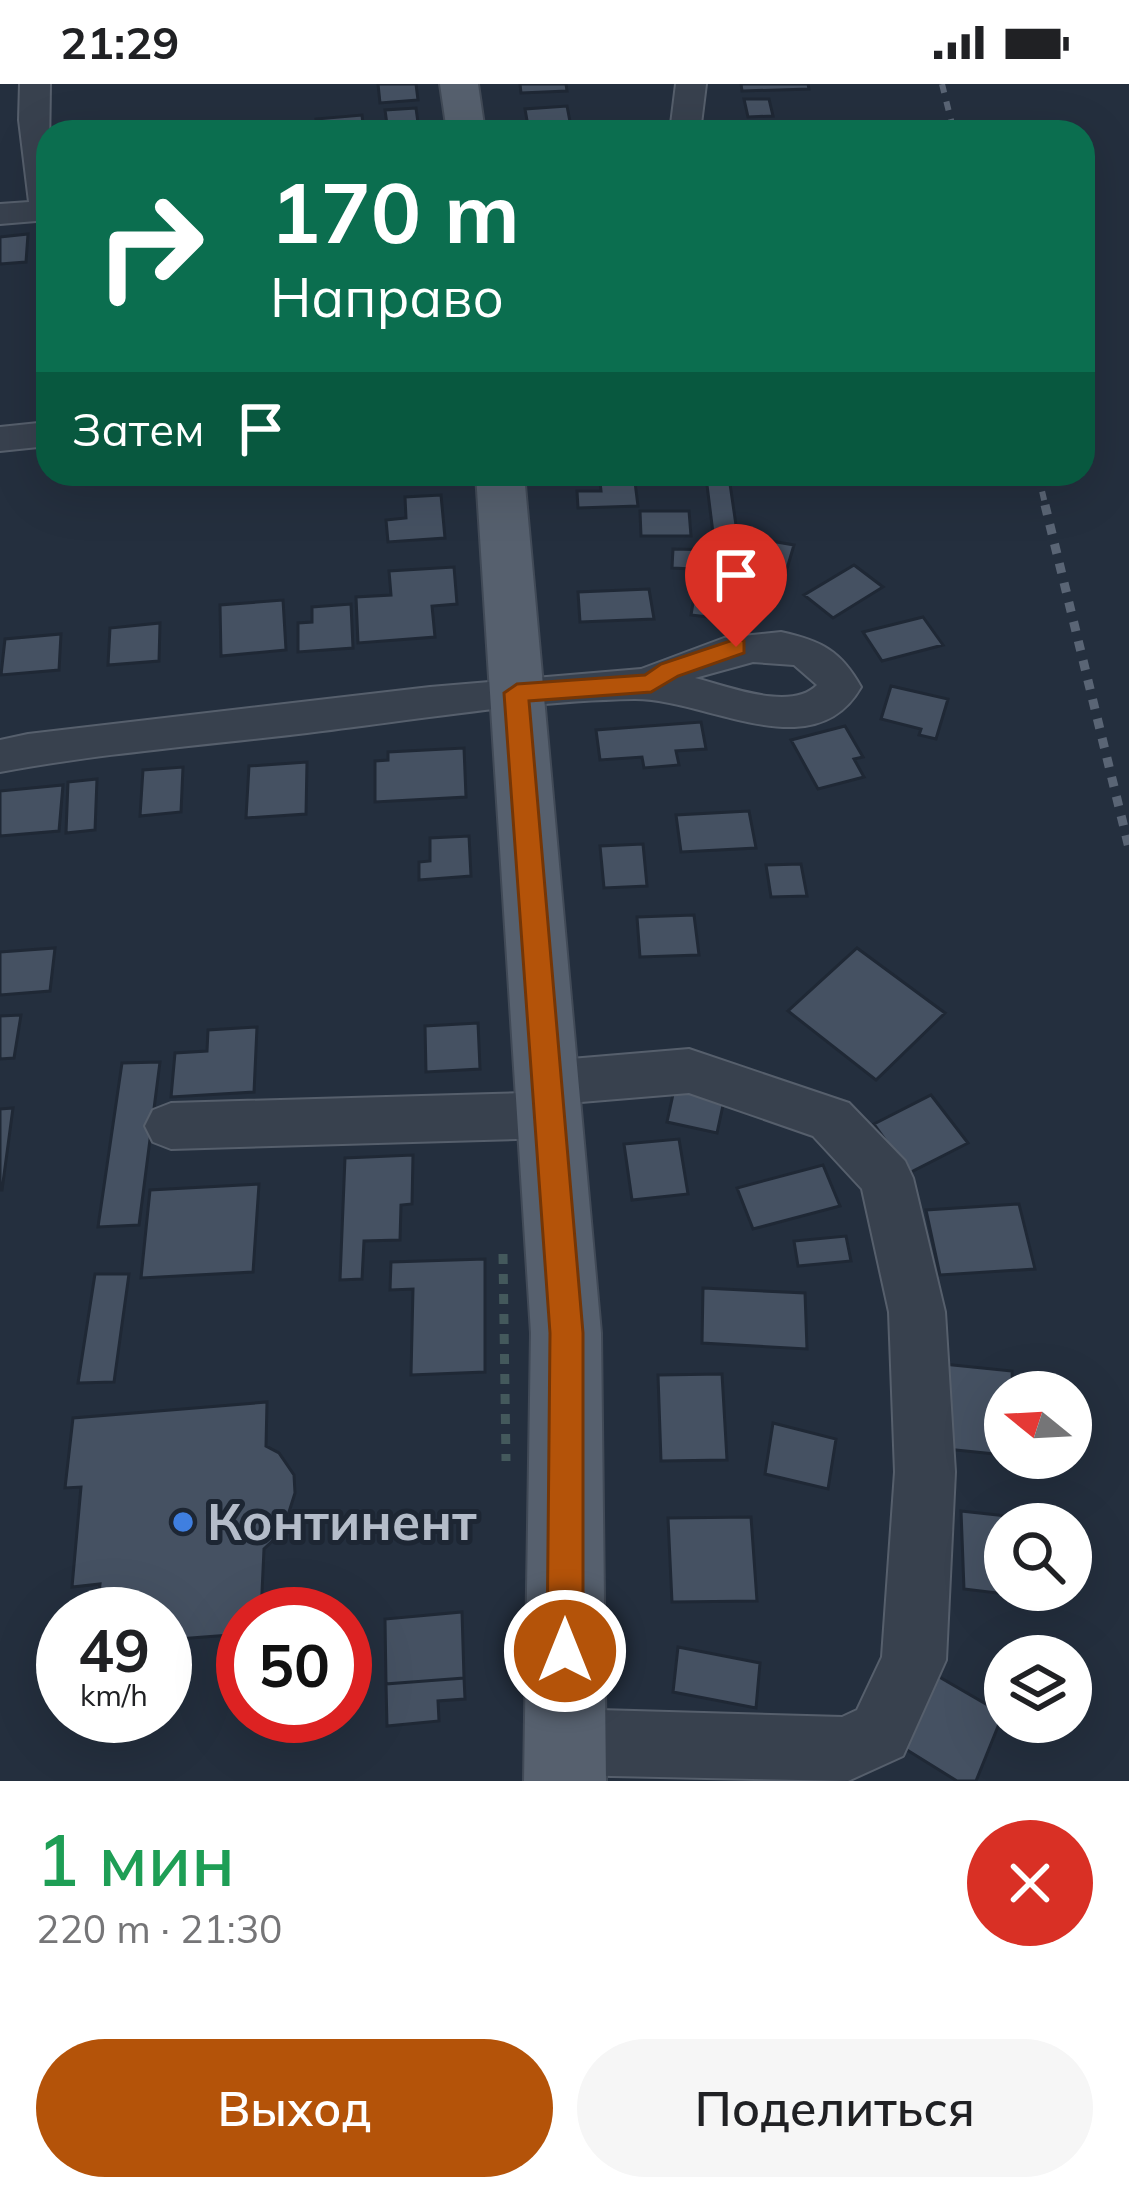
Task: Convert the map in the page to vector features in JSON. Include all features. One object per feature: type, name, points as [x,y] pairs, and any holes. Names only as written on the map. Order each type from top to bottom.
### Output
[{"type":"main road","points":[[459,84],[464,120]]},
{"type":"main road","points":[[501,486],[566,1333],[565,1762]]},
{"type":"street","points":[[34,84],[36,134]]},
{"type":"street","points":[[688,120],[691,84]]},
{"type":"street","points":[[0,214],[36,211]]},
{"type":"street","points":[[0,439],[36,435]]},
{"type":"street","points":[[0,756],[517,693],[651,683]]},
{"type":"street","points":[[171,1126],[548,1099],[688,1071],[831,1119],[886,1178],[917,1312],[925,1472],[914,1660],[880,1733],[844,1750],[565,1762]]},
{"type":"building","points":[[378,84],[416,84],[418,100],[380,103]]},
{"type":"building","points":[[520,84],[566,84],[567,91],[521,93]]},
{"type":"building","points":[[741,84],[808,84],[809,89],[742,91]]},
{"type":"building","points":[[744,99],[769,99],[773,116],[748,117]]},
{"type":"building","points":[[567,106],[570,120],[527,120],[525,109]]},
{"type":"building","points":[[416,108],[418,120],[386,120],[385,110]]},
{"type":"building","points":[[362,115],[363,120],[316,120]]},
{"type":"building","points":[[28,234],[26,262],[0,264],[0,237]]},
{"type":"building","points":[[600,486],[636,486],[638,506],[578,508],[577,491],[601,491]]},
{"type":"building","points":[[707,486],[730,486],[737,532],[713,533]]},
{"type":"building","points":[[441,495],[445,538],[388,542],[386,520],[406,518],[405,497]]},
{"type":"building","points":[[640,511],[689,511],[691,536],[641,536]]},
{"type":"building","points":[[743,536],[794,545],[783,582],[732,573]]},
{"type":"building","points":[[673,549],[715,550],[715,570],[672,568]]},
{"type":"building","points":[[854,565],[883,587],[833,618],[804,595]]},
{"type":"building","points":[[454,567],[457,604],[432,606],[435,637],[358,643],[356,597],[391,595],[389,571]]},
{"type":"building","points":[[696,585],[722,588],[717,618],[691,615]]},
{"type":"building","points":[[649,589],[654,619],[580,622],[578,592]]},
{"type":"building","points":[[283,600],[286,650],[221,656],[220,605]]},
{"type":"building","points":[[351,604],[353,648],[298,652],[298,623],[312,622],[312,607]]},
{"type":"building","points":[[923,617],[943,645],[882,661],[863,632]]},
{"type":"building","points":[[160,623],[159,661],[108,665],[110,628]]},
{"type":"building","points":[[61,634],[59,670],[1,675],[5,639]]},
{"type":"building","points":[[891,686],[948,699],[936,739],[919,735],[921,729],[881,719]]},
{"type":"building","points":[[701,722],[706,749],[676,751],[679,765],[644,768],[642,757],[600,760],[596,730]]},
{"type":"building","points":[[845,726],[863,757],[854,759],[864,777],[818,789],[791,740]]},
{"type":"building","points":[[464,748],[466,797],[375,802],[375,761],[388,760],[388,752]]},
{"type":"building","points":[[307,762],[306,814],[246,818],[249,766]]},
{"type":"building","points":[[183,767],[181,812],[140,816],[143,770]]},
{"type":"building","points":[[97,779],[95,830],[66,833],[68,782]]},
{"type":"building","points":[[63,785],[59,831],[0,836],[0,791]]},
{"type":"building","points":[[749,811],[756,848],[681,852],[676,815]]},
{"type":"building","points":[[469,836],[471,876],[419,880],[419,862],[430,861],[430,838]]},
{"type":"building","points":[[643,844],[647,886],[604,888],[600,846]]},
{"type":"building","points":[[801,864],[807,896],[771,897],[766,865]]},
{"type":"building","points":[[694,915],[699,955],[640,957],[637,917]]},
{"type":"building","points":[[55,948],[50,991],[0,995],[0,952]]},
{"type":"building","points":[[857,948],[945,1013],[876,1080],[788,1011]]},
{"type":"building","points":[[21,1015],[14,1058],[0,1059],[0,1016]]},
{"type":"building","points":[[478,1023],[480,1069],[426,1072],[425,1026]]},
{"type":"building","points":[[257,1027],[254,1092],[171,1097],[175,1053],[207,1051],[208,1030]]},
{"type":"building","points":[[160,1062],[139,1225],[98,1227],[122,1063]]},
{"type":"building","points":[[675,1085],[725,1096],[717,1133],[667,1122]]},
{"type":"building","points":[[931,1095],[968,1143],[909,1173],[874,1124]]},
{"type":"building","points":[[13,1108],[2,1190],[0,1190],[0,1109]]},
{"type":"building","points":[[679,1139],[688,1194],[632,1200],[624,1144]]},
{"type":"building","points":[[413,1155],[412,1204],[401,1205],[400,1240],[364,1241],[362,1279],[340,1280],[345,1158]]},
{"type":"building","points":[[823,1165],[840,1206],[753,1229],[737,1188]]},
{"type":"building","points":[[259,1184],[253,1272],[141,1278],[150,1190]]},
{"type":"building","points":[[1019,1204],[1035,1269],[940,1275],[926,1210]]},
{"type":"building","points":[[846,1236],[851,1261],[798,1266],[794,1241]]},
{"type":"building","points":[[485,1259],[485,1372],[411,1375],[413,1289],[390,1290],[391,1262]]},
{"type":"building","points":[[95,1274],[129,1274],[114,1382],[78,1383]]},
{"type":"building","points":[[703,1288],[805,1293],[807,1349],[702,1343]]},
{"type":"building","points":[[943,1364],[1012,1371],[984,1371],[984,1453],[946,1449]]},
{"type":"building","points":[[722,1374],[727,1460],[661,1461],[658,1375]]},
{"type":"building","name":"Континент","points":[[267,1402],[266,1446],[279,1453],[294,1475],[295,1493],[283,1531],[264,1549],[262,1587],[216,1587],[216,1636],[192,1638],[192,1587],[72,1587],[81,1487],[65,1488],[73,1418]]},
{"type":"building","points":[[773,1423],[836,1439],[828,1489],[765,1474]]},
{"type":"building","points":[[961,1511],[984,1514],[984,1591],[964,1589]]},
{"type":"building","points":[[751,1517],[757,1601],[672,1602],[668,1518]]},
{"type":"building","points":[[462,1612],[464,1678],[386,1684],[385,1619]]},
{"type":"building","points":[[678,1647],[760,1663],[756,1708],[673,1692]]},
{"type":"building","points":[[929,1671],[984,1703],[984,1743],[991,1743],[976,1781],[957,1781],[899,1745]]},
{"type":"building","points":[[464,1678],[465,1699],[438,1701],[439,1721],[387,1726],[386,1684]]},
{"type":"railway","points":[[942,84],[951,120]]},
{"type":"railway","points":[[1041,486],[1046,508]]},
{"type":"railway","points":[[1045,505],[1129,848]]},
{"type":"place","name":"Континент","points":[[183,1522]]},
{"type":"route","points":[[565,1651],[566,1333],[517,693],[651,683],[669,670],[736,647]]}]
